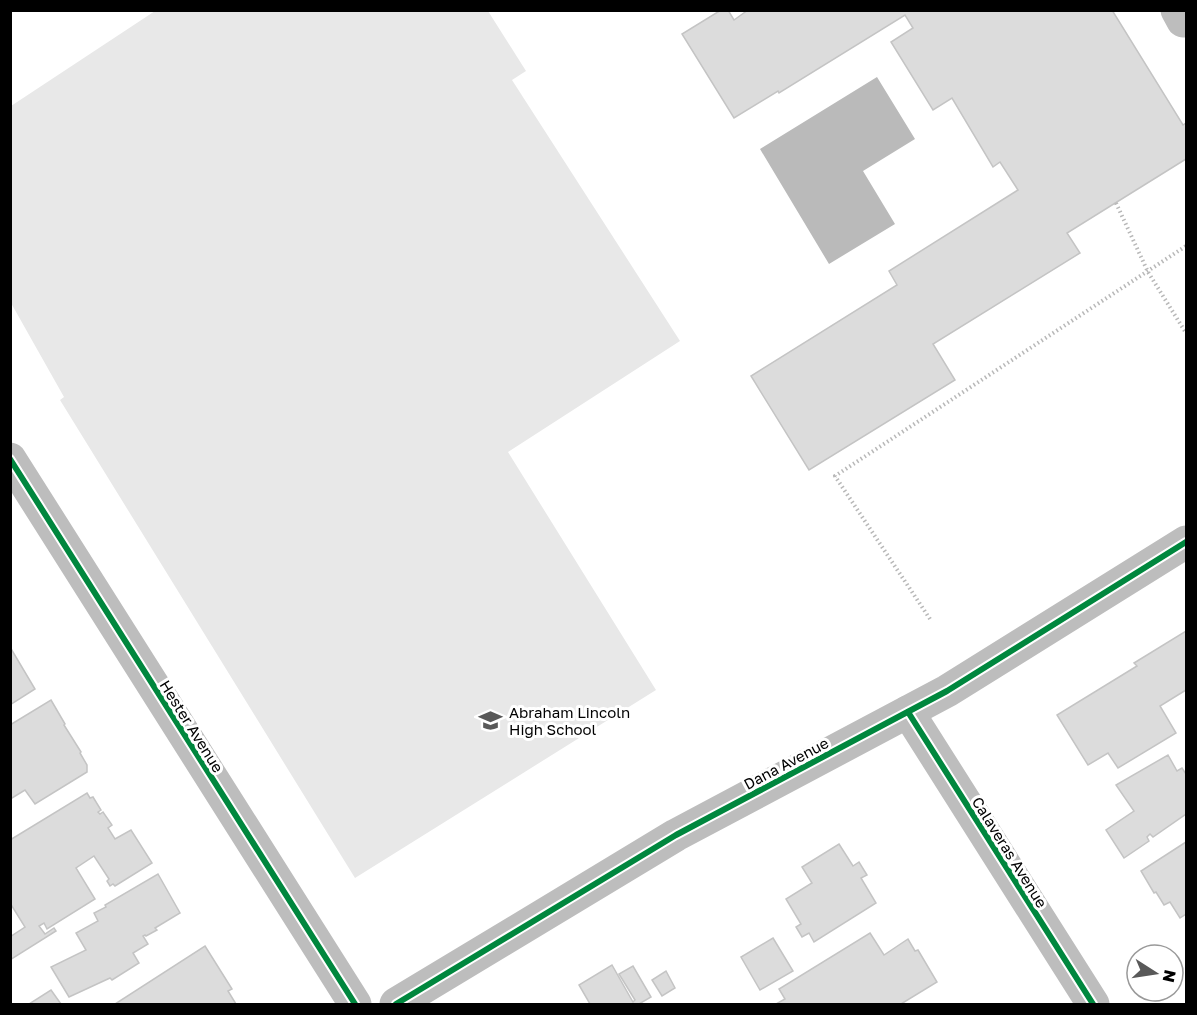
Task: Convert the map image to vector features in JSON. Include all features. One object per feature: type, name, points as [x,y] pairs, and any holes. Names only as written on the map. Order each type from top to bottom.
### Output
[{"type":"street","name":"Hester Avenue","points":[[10,459],[355,1005]]},
{"type":"street","name":"Dana Avenue","points":[[396,1005],[676,835],[956,685],[1186,542]]},
{"type":"street","name":"Calaveras Avenue","points":[[908,712],[1093,1005]]},
{"type":"path","points":[[1116,203],[1148,272],[1186,333]]},
{"type":"path","points":[[930,619],[835,476],[1186,246]]},
{"type":"shaded area","points":[[155,11],[488,11],[526,71],[512,80],[680,341],[508,452],[656,690],[355,878],[60,400],[64,397],[11,303],[11,106]]},
{"type":"shaded area","points":[[877,77],[915,139],[863,171],[895,224],[829,264],[760,149]]},
{"type":"building","points":[[721,10],[728,10],[734,20],[748,10],[1112,10],[1183,125],[1186,123],[1186,159],[1067,233],[1080,253],[933,344],[955,380],[809,470],[751,376],[897,285],[889,271],[1018,190],[1000,162],[993,167],[952,98],[933,110],[891,42],[913,28],[905,15],[779,93],[778,91],[734,118],[682,34]]},
{"type":"building","points":[[1186,631],[1186,690],[1160,706],[1176,733],[1118,768],[1108,753],[1088,765],[1057,715],[1137,666],[1134,663]]},
{"type":"building","points":[[10,647],[35,689],[10,705]]},
{"type":"building","points":[[51,700],[81,752],[87,765],[87,772],[35,804],[25,790],[12,798],[10,796],[10,725]]},
{"type":"building","points":[[1168,755],[1177,771],[1182,768],[1186,774],[1186,814],[1153,837],[1150,834],[1147,837],[1149,841],[1124,858],[1106,830],[1134,811],[1116,785]]},
{"type":"building","points":[[87,793],[90,798],[93,797],[101,810],[98,812],[100,814],[103,812],[112,825],[108,828],[115,839],[131,830],[152,863],[115,886],[113,884],[110,886],[107,881],[109,879],[94,856],[76,868],[95,899],[47,929],[44,923],[39,926],[45,934],[54,928],[56,931],[10,960],[10,937],[25,927],[10,903],[10,840]]},
{"type":"building","points":[[1186,842],[1186,914],[1180,918],[1170,902],[1164,905],[1156,892],[1154,893],[1141,871]]},
{"type":"building","points":[[839,844],[853,866],[859,862],[867,875],[861,878],[876,903],[814,942],[809,933],[802,937],[796,927],[801,924],[786,899],[812,883],[802,867]]},
{"type":"building","points":[[158,874],[180,913],[155,928],[157,930],[143,936],[148,944],[133,953],[139,963],[112,980],[110,978],[69,997],[51,967],[86,950],[76,933],[98,921],[94,913]]},
{"type":"building","points":[[870,933],[884,955],[908,939],[915,951],[918,950],[937,982],[901,1004],[776,1004],[785,999],[779,989]]},
{"type":"building","points":[[773,938],[793,971],[760,990],[741,957]]},
{"type":"building","points":[[205,946],[232,989],[228,991],[236,1004],[115,1004]]},
{"type":"building","points":[[612,965],[633,1002],[635,1000],[619,974],[633,966],[651,997],[639,1004],[590,1004],[579,985]]},
{"type":"building","points":[[666,971],[675,988],[662,996],[652,980]]},
{"type":"building","points":[[51,990],[61,1004],[29,1004]]},
{"type":"cycle path","points":[[10,459],[355,1004]]},
{"type":"cycle path","points":[[396,1004],[676,835],[947,691],[1186,542]]},
{"type":"cycle path","points":[[908,712],[1093,1004]]},
{"type":"place","name":"Abraham Lincoln High School","points":[[491,721]]}]
